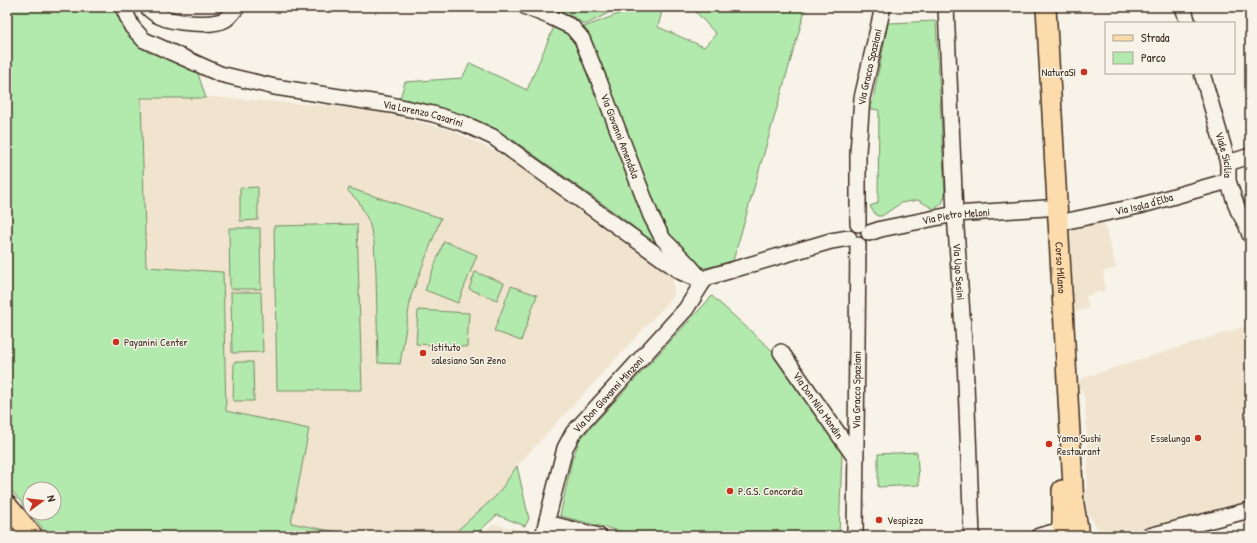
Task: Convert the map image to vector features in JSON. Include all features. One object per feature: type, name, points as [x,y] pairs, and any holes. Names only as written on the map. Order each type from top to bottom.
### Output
[{"type":"main road","name":"Corso Milano","points":[[1033,7],[1062,497],[1061,532]]},
{"type":"main road","name":"Corso Milano","points":[[1046,7],[1074,504],[1061,532]]},
{"type":"main road","points":[[7,505],[33,536]]},
{"type":"street","name":"Via Lorenzo Casarini","points":[[123,7],[132,27],[144,40],[220,74],[275,87],[391,105],[433,114],[465,124],[493,137],[681,272],[703,282]]},
{"type":"street","points":[[147,7],[160,17],[175,21],[203,23],[215,23],[227,18],[237,7]]},
{"type":"street","name":"Via Giovanni Amendola","points":[[526,7],[572,27],[582,38],[651,216],[663,239],[687,263],[703,282]]},
{"type":"street","name":"Via Gracco Spaziani","points":[[863,228],[858,152],[862,98],[882,7]]},
{"type":"street","name":"Via Ugo Sesini","points":[[946,7],[955,214],[965,358],[972,536]]},
{"type":"street","points":[[1183,7],[1188,22]]},
{"type":"street","name":"Viale Sicilia","points":[[1202,74],[1228,163],[1228,182],[1238,210],[1250,235]]},
{"type":"street","points":[[1228,163],[1250,156]]},
{"type":"street","name":"Via Isola d'Elba","points":[[1058,223],[1138,206],[1228,182]]},
{"type":"street","name":"Via Pietro Meloni","points":[[863,228],[881,229],[955,214],[1046,208]]},
{"type":"street","points":[[703,282],[708,277],[831,241],[854,241],[862,244],[868,240],[863,228]]},
{"type":"street","name":"Via Gracco Spaziani","points":[[854,241],[856,459],[855,536]]},
{"type":"street","name":"Via Don Giovanni Minzoni","points":[[545,529],[565,448],[573,433],[686,309],[703,282]]},
{"type":"street","name":"Via Don Nilo Mondin","points":[[781,352],[856,459]]},
{"type":"street","points":[[1149,536],[1250,510]]},
{"type":"street","points":[[545,529],[599,536]]},
{"type":"shaded area","name":"Istituto salesiano San Zeno","points":[[213,97],[367,109],[451,130],[514,160],[673,275],[674,296],[517,466],[497,495],[451,536],[357,536],[291,523],[309,429],[226,411],[223,272],[146,267],[141,98]]},
{"type":"shaded area","points":[[1103,220],[1116,268],[1103,272],[1105,290],[1086,296],[1089,308],[1071,313],[1067,229],[1068,227]]},
{"type":"shaded area","points":[[1250,325],[1250,501],[1123,536],[1111,534],[1096,526],[1087,512],[1086,498],[1088,462],[1085,398],[1076,380]]},
{"type":"shaded area","points":[[493,524],[525,531],[524,536],[480,536]]},
{"type":"green space","name":"Payanini Center","points":[[7,7],[119,7],[133,38],[200,70],[198,74],[206,98],[141,98],[146,267],[223,272],[226,411],[309,429],[291,523],[357,536],[49,536],[37,521],[62,521],[62,481],[22,481],[22,503],[7,485]]},
{"type":"green space","points":[[546,7],[615,7],[616,9],[585,25],[574,17]]},
{"type":"green space","points":[[637,7],[663,7],[658,27],[704,47],[716,34],[694,10],[694,7],[806,7],[733,261],[706,268],[682,266],[621,217],[513,140],[480,123],[445,110],[400,98],[405,82],[462,78],[470,63],[527,90],[556,22],[584,27]]},
{"type":"green space","points":[[936,21],[945,195],[942,204],[934,209],[918,200],[901,203],[882,216],[877,216],[870,206],[878,203],[879,110],[871,109],[888,23]]},
{"type":"green space","points":[[258,187],[258,220],[240,221],[240,188]]},
{"type":"green space","points":[[349,188],[441,218],[411,296],[400,364],[378,363],[374,242],[369,222],[359,202],[348,191]]},
{"type":"green space","points":[[357,224],[362,390],[277,390],[274,226]]},
{"type":"green space","points":[[229,228],[260,228],[261,289],[230,289]]},
{"type":"green space","points":[[444,241],[477,255],[458,303],[425,290]]},
{"type":"green space","points":[[475,272],[504,283],[497,300],[469,289]]},
{"type":"green space","points":[[511,286],[537,295],[521,341],[494,331]]},
{"type":"green space","points":[[231,292],[261,292],[263,352],[232,353]]},
{"type":"green space","points":[[712,296],[776,354],[839,445],[842,453],[839,536],[639,536],[560,516],[572,460],[580,439]]},
{"type":"green space","points":[[418,310],[469,313],[467,347],[416,344]]},
{"type":"green space","points":[[234,362],[253,362],[254,401],[233,401]]},
{"type":"green space","points":[[917,452],[919,485],[878,487],[878,454]]},
{"type":"green space","points":[[517,466],[529,519],[525,526],[497,515],[474,536],[451,536],[497,495]]},
{"type":"place","name":"NaturaSì","points":[[1084,72]]},
{"type":"place","name":"Payanini Center","points":[[116,342]]},
{"type":"place","name":"Istituto salesiano San Zeno","points":[[423,353]]},
{"type":"place","name":"Esselunga","points":[[1198,438]]},
{"type":"place","name":"Yama Sushi Restaurant","points":[[1049,444]]},
{"type":"place","name":"P.G.S. Concordia","points":[[730,491]]},
{"type":"place","name":"Vespizza","points":[[879,520]]}]
